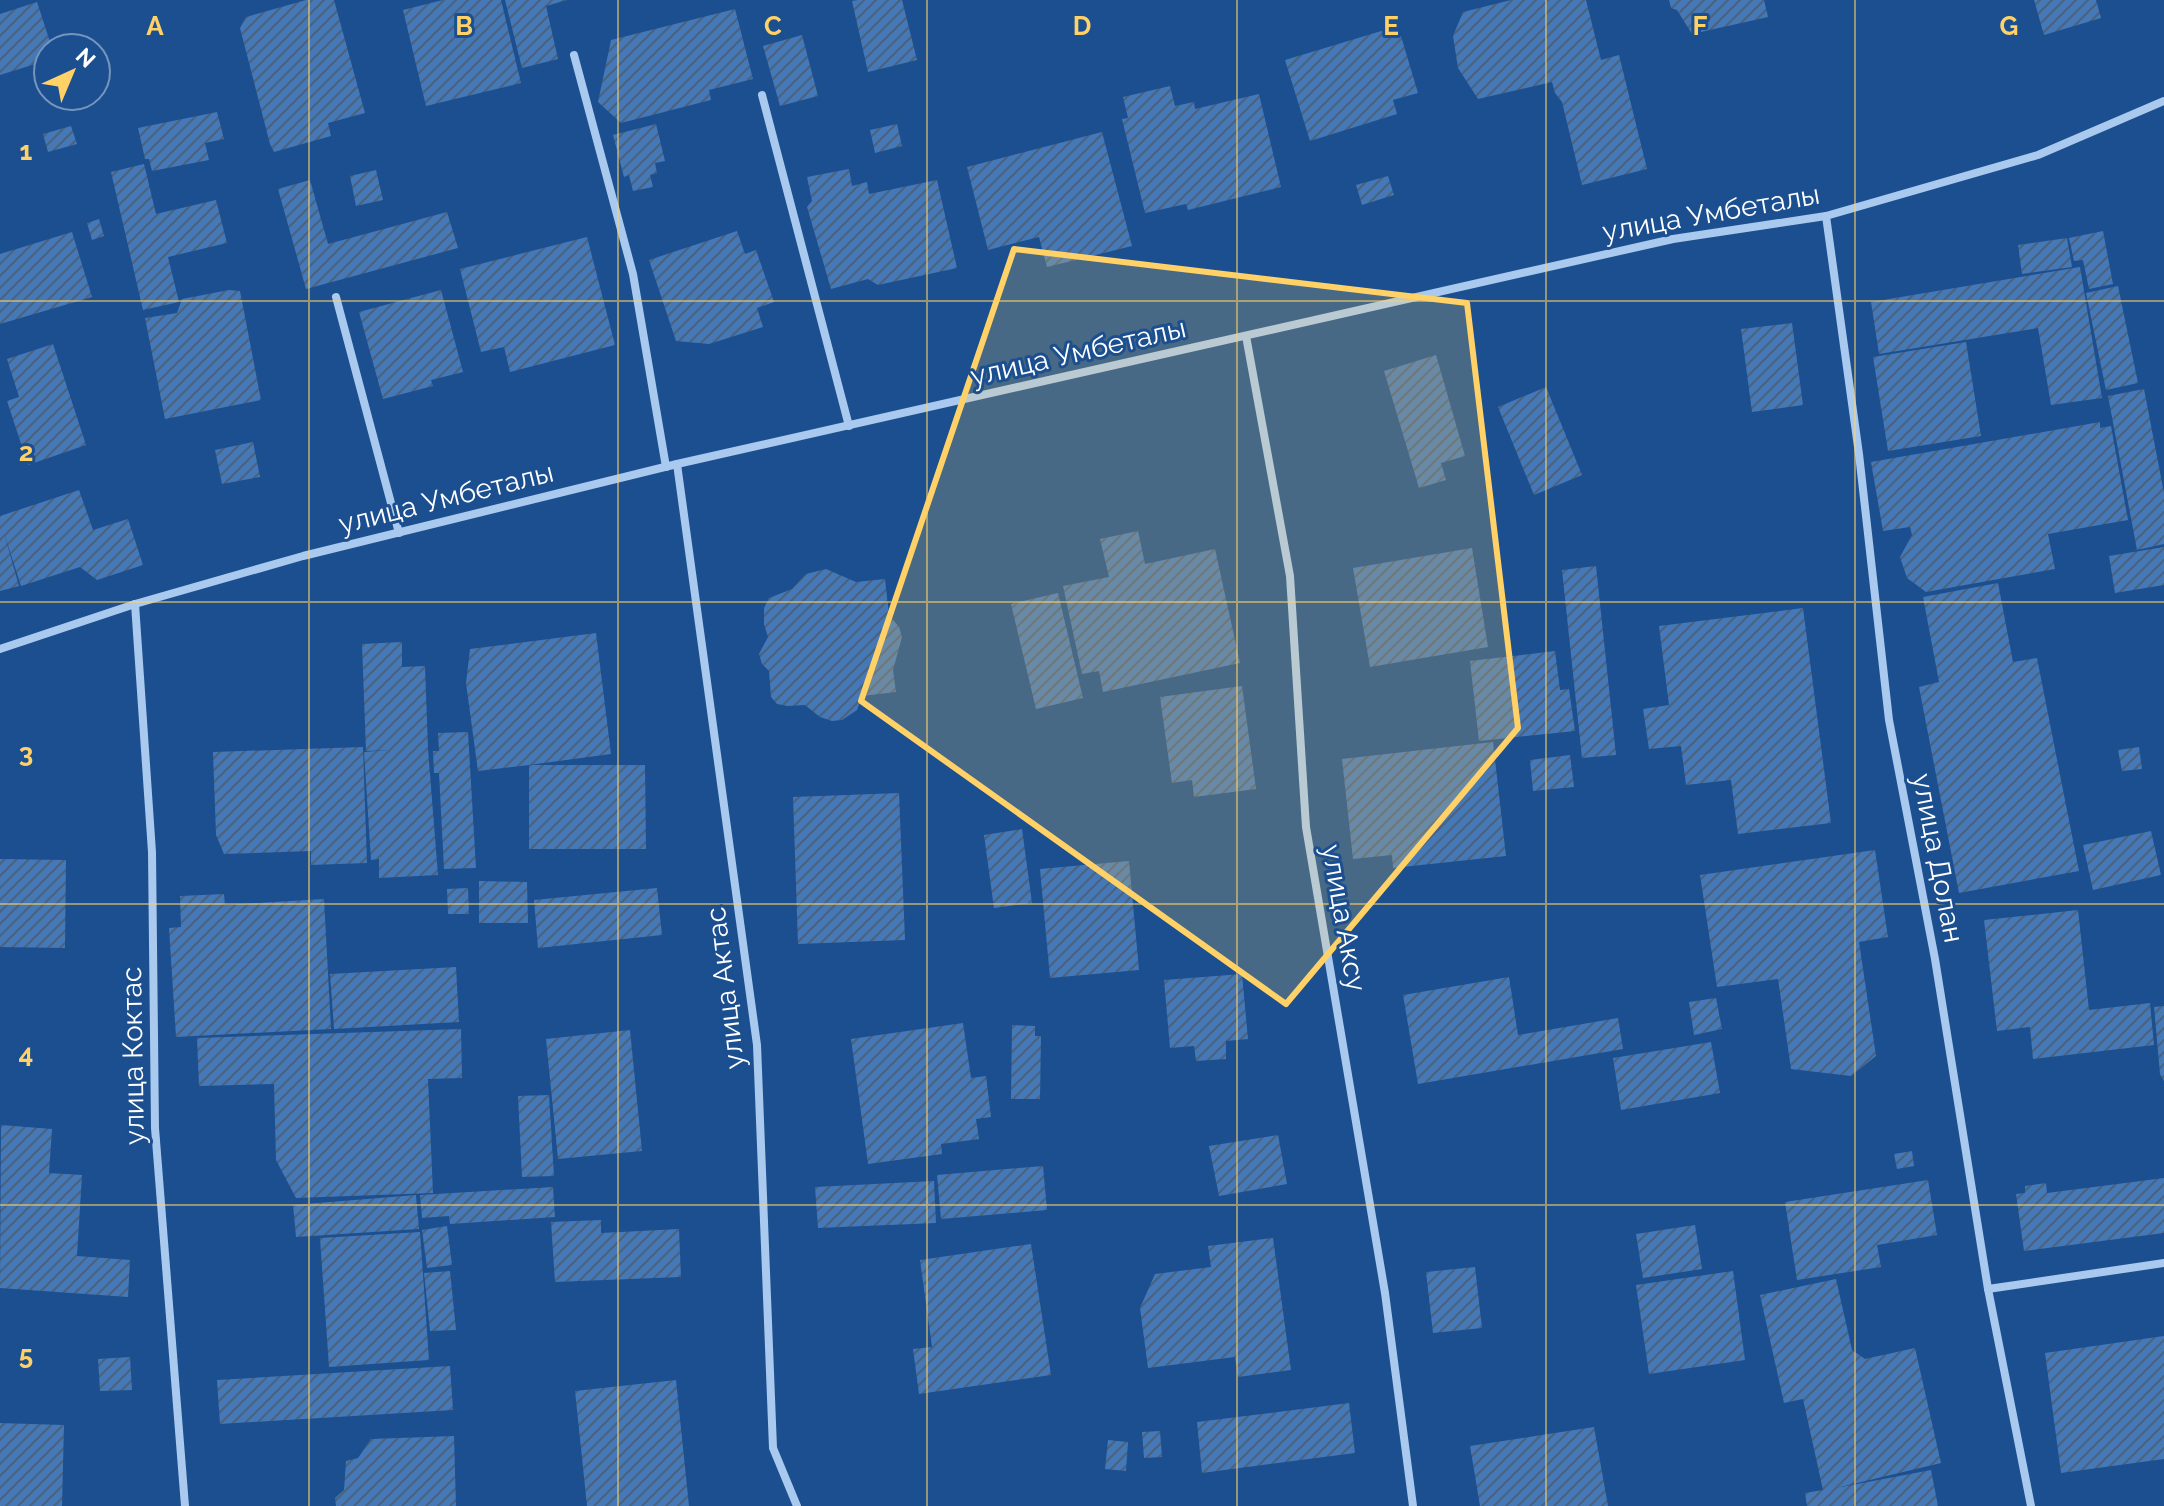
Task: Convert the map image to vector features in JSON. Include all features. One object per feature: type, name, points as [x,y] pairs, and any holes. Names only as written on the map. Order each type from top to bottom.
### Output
[{"type":"street","points":[[574,55],[633,274],[666,467]]},
{"type":"street","points":[[762,95],[849,426]]},
{"type":"street","name":"улица Умбеталы","points":[[0,649],[135,604],[303,556],[677,464],[1673,239],[1826,216],[2038,155],[2164,101]]},
{"type":"street","name":"улица Долан","points":[[1826,216],[1859,454],[1889,720],[1935,959],[1988,1289],[2031,1506]]},
{"type":"street","points":[[336,297],[399,533]]},
{"type":"street","name":"улица Аксу","points":[[1246,336],[1290,576],[1306,827],[1385,1293],[1413,1506]]},
{"type":"street","name":"улица Актас","points":[[677,464],[757,1045],[773,1448],[797,1506]]},
{"type":"street","name":"улица Коктас","points":[[135,604],[152,852],[155,1128],[185,1506]]},
{"type":"street","points":[[1988,1289],[2164,1263]]},
{"type":"highlighted area","points":[[1014,249],[1467,303],[1518,728],[1286,1004],[861,701]]},
{"type":"building","points":[[306,0],[334,0],[365,113],[328,123],[331,136],[274,152],[240,28],[246,17]]},
{"type":"building","points":[[443,0],[501,0],[521,83],[426,106],[403,10]]},
{"type":"building","points":[[505,0],[567,0],[546,6],[558,59],[522,68]]},
{"type":"building","points":[[902,0],[917,60],[868,72],[852,1]]},
{"type":"building","points":[[1511,0],[1586,0],[1601,60],[1619,55],[1647,169],[1582,185],[1562,102],[1552,82],[1478,99],[1458,68],[1453,36],[1463,12]]},
{"type":"building","points":[[1669,0],[1764,0],[1768,17],[1692,34],[1677,10],[1671,8]]},
{"type":"building","points":[[2034,0],[2096,0],[2101,18],[2044,35]]},
{"type":"building","points":[[37,2],[47,32],[32,32],[32,65],[0,75],[0,14]]},
{"type":"building","points":[[735,9],[753,79],[709,90],[711,100],[621,123],[598,102],[611,40]]},
{"type":"building","points":[[1398,26],[1418,93],[1393,100],[1397,114],[1310,141],[1285,60]]},
{"type":"building","points":[[802,35],[818,96],[780,106],[763,46]]},
{"type":"building","points":[[1170,86],[1175,106],[1194,102],[1195,109],[1259,94],[1281,187],[1188,210],[1186,204],[1145,213],[1122,119],[1128,118],[1123,97]]},
{"type":"building","points":[[217,112],[224,139],[205,143],[209,160],[152,171],[149,159],[145,159],[138,128]]},
{"type":"building","points":[[656,124],[665,161],[655,163],[657,173],[650,175],[653,187],[633,191],[629,175],[624,177],[613,135]]},
{"type":"building","points":[[897,124],[902,146],[875,153],[870,130]]},
{"type":"building","points":[[71,126],[77,144],[48,152],[43,134]]},
{"type":"building","points":[[1102,132],[1132,246],[1047,267],[1039,237],[988,250],[967,167]]},
{"type":"building","points":[[144,164],[156,214],[216,200],[227,243],[168,257],[179,302],[143,310],[111,172]]},
{"type":"building","points":[[849,169],[852,186],[867,182],[869,194],[937,180],[957,268],[878,285],[868,279],[831,289],[807,207],[812,201],[807,177]]},
{"type":"building","points":[[376,170],[383,200],[356,206],[350,176]]},
{"type":"building","points":[[1388,176],[1394,195],[1362,205],[1356,185]]},
{"type":"building","points":[[310,180],[328,244],[447,212],[458,248],[306,289],[278,189]]},
{"type":"building","points":[[99,219],[104,236],[92,240],[87,223]]},
{"type":"building","points":[[737,231],[745,254],[756,250],[774,302],[757,308],[763,327],[709,344],[676,341],[649,260]]},
{"type":"building","points":[[2103,231],[2113,284],[2089,289],[2083,260],[2074,261],[2069,238]]},
{"type":"building","points":[[72,232],[92,297],[0,324],[0,254]]},
{"type":"building","points":[[587,237],[615,345],[510,372],[504,347],[481,352],[460,269]]},
{"type":"building","points":[[2067,238],[2072,267],[2022,274],[2018,245]]},
{"type":"building","points":[[2080,267],[2102,398],[2051,405],[2038,328],[1879,354],[1871,302]]},
{"type":"building","points":[[2118,286],[2138,383],[2106,390],[2086,293]]},
{"type":"building","points":[[229,290],[240,291],[261,400],[165,419],[145,318],[177,313],[182,299]]},
{"type":"building","points":[[441,290],[463,372],[431,380],[433,386],[383,399],[359,312]]},
{"type":"building","points":[[1792,323],[1803,405],[1752,412],[1741,329]]},
{"type":"building","points":[[1966,342],[1981,436],[1888,451],[1873,357]]},
{"type":"building","points":[[53,344],[86,445],[28,465],[7,401],[19,397],[7,359]]},
{"type":"building","points":[[1436,355],[1465,456],[1441,463],[1446,480],[1419,488],[1384,371]]},
{"type":"building","points":[[1546,387],[1582,475],[1534,495],[1498,407]]},
{"type":"building","points":[[2144,389],[2164,493],[2164,544],[2137,550],[2108,396]]},
{"type":"building","points":[[2100,422],[2100,428],[2111,426],[2128,520],[2048,534],[2055,569],[1926,592],[1907,578],[1900,557],[1912,535],[1910,527],[1883,531],[1871,462]]},
{"type":"building","points":[[253,442],[260,477],[222,484],[215,450]]},
{"type":"building","points":[[79,490],[93,530],[128,519],[143,565],[97,580],[80,567],[21,586],[4,533],[19,586],[0,591],[0,516]]},
{"type":"building","points":[[1138,531],[1145,564],[1215,549],[1240,663],[1103,692],[1099,671],[1082,674],[1063,586],[1109,577],[1100,539]]},
{"type":"building","points":[[2164,547],[2164,585],[2115,593],[2109,556]]},
{"type":"building","points":[[1472,548],[1488,647],[1370,667],[1353,568]]},
{"type":"building","points":[[1596,566],[1616,755],[1582,758],[1562,570]]},
{"type":"building","points":[[826,569],[856,582],[885,579],[889,615],[899,627],[902,637],[893,670],[896,692],[862,696],[857,710],[842,720],[832,721],[820,717],[805,705],[777,704],[771,697],[769,671],[762,664],[759,654],[768,637],[764,608],[769,598],[792,589],[806,574]]},
{"type":"building","points":[[1998,583],[2013,662],[2037,658],[2079,871],[1959,893],[1919,687],[1939,682],[1923,597]]},
{"type":"building","points":[[1058,593],[1083,698],[1036,709],[1011,604]]},
{"type":"building","points":[[1803,608],[1831,823],[1738,834],[1731,780],[1686,785],[1681,746],[1649,749],[1643,709],[1669,705],[1659,626]]},
{"type":"building","points":[[596,633],[611,754],[478,771],[466,683],[470,649]]},
{"type":"building","points":[[402,642],[402,667],[425,666],[438,875],[379,878],[379,859],[371,860],[364,752],[389,750],[366,751],[362,644]]},
{"type":"building","points":[[1555,651],[1560,690],[1569,689],[1575,731],[1479,741],[1470,661]]},
{"type":"building","points":[[1242,686],[1256,789],[1194,797],[1192,780],[1172,783],[1160,697]]},
{"type":"building","points":[[468,732],[476,868],[444,869],[439,773],[434,773],[433,751],[439,751],[438,733]]},
{"type":"building","points":[[1493,742],[1506,856],[1393,868],[1392,855],[1353,859],[1342,759]]},
{"type":"building","points":[[363,747],[367,863],[311,865],[311,851],[224,854],[216,835],[213,752]]},
{"type":"building","points":[[2139,747],[2142,769],[2122,771],[2118,750]]},
{"type":"building","points":[[1570,755],[1574,787],[1533,791],[1530,760]]},
{"type":"building","points":[[529,765],[645,765],[646,849],[529,849]]},
{"type":"building","points":[[899,793],[905,940],[798,944],[793,797]]},
{"type":"building","points":[[1022,829],[1032,903],[994,908],[984,835]]},
{"type":"building","points":[[2151,831],[2161,875],[2093,890],[2083,845]]},
{"type":"building","points":[[1875,850],[1888,937],[1859,942],[1876,1056],[1851,1076],[1791,1069],[1778,979],[1717,987],[1700,875]]},
{"type":"building","points":[[0,859],[66,860],[65,948],[0,947]]},
{"type":"building","points":[[1129,861],[1139,970],[1050,978],[1040,869]]},
{"type":"building","points":[[479,881],[527,882],[528,923],[479,923]]},
{"type":"building","points":[[468,888],[469,914],[448,914],[447,889]]},
{"type":"building","points":[[657,888],[662,935],[538,948],[534,900]]},
{"type":"building","points":[[224,894],[225,905],[324,899],[331,1029],[176,1037],[169,928],[181,927],[180,896]]},
{"type":"building","points":[[2078,910],[2089,1010],[2150,1003],[2154,1045],[2033,1059],[2030,1027],[1997,1031],[1984,920]]},
{"type":"building","points":[[456,967],[459,1022],[334,1029],[330,974]]},
{"type":"building","points":[[1242,974],[1248,1039],[1226,1041],[1226,1059],[1196,1061],[1194,1046],[1170,1048],[1164,980]]},
{"type":"building","points":[[1509,977],[1518,1035],[1618,1018],[1623,1049],[1418,1084],[1403,995]]},
{"type":"building","points":[[1716,998],[1722,1029],[1694,1035],[1689,1002]]},
{"type":"building","points":[[2164,1006],[2164,1081],[2160,1074],[2154,1007]]},
{"type":"building","points":[[963,1023],[971,1078],[986,1076],[991,1117],[976,1119],[979,1139],[941,1144],[942,1154],[868,1164],[851,1039]]},
{"type":"building","points":[[1012,1025],[1035,1026],[1035,1036],[1041,1036],[1040,1099],[1011,1099]]},
{"type":"building","points":[[461,1029],[462,1078],[428,1079],[433,1193],[296,1198],[276,1160],[274,1084],[199,1086],[197,1038]]},
{"type":"building","points":[[630,1030],[642,1151],[558,1159],[546,1039]]},
{"type":"building","points":[[1711,1042],[1720,1093],[1621,1110],[1613,1058]]},
{"type":"building","points":[[549,1095],[554,1176],[522,1177],[518,1096]]},
{"type":"building","points":[[1,1125],[52,1129],[49,1173],[82,1175],[77,1256],[130,1260],[128,1297],[0,1288]]},
{"type":"building","points":[[1278,1135],[1287,1184],[1219,1196],[1209,1146]]},
{"type":"building","points":[[1912,1151],[1914,1166],[1897,1169],[1894,1154]]},
{"type":"building","points":[[1043,1166],[1047,1210],[941,1219],[937,1175]]},
{"type":"building","points":[[2164,1178],[2164,1233],[2024,1251],[2016,1194],[2025,1193],[2025,1186],[2046,1183],[2047,1193]]},
{"type":"building","points":[[1928,1180],[1937,1235],[1877,1245],[1881,1267],[1797,1280],[1785,1202]]},
{"type":"building","points":[[934,1181],[936,1223],[818,1228],[815,1187]]},
{"type":"building","points":[[553,1187],[555,1217],[450,1224],[449,1216],[422,1218],[420,1195]]},
{"type":"building","points":[[416,1195],[419,1229],[296,1237],[293,1205]]},
{"type":"building","points":[[601,1220],[601,1233],[679,1229],[681,1277],[555,1282],[551,1222]]},
{"type":"building","points":[[1695,1225],[1702,1269],[1643,1278],[1636,1234]]},
{"type":"building","points":[[447,1226],[452,1265],[427,1268],[422,1230]]},
{"type":"building","points":[[420,1232],[429,1360],[329,1367],[320,1238]]},
{"type":"building","points":[[1273,1238],[1291,1370],[1238,1377],[1235,1357],[1148,1368],[1140,1308],[1155,1274],[1211,1267],[1208,1246]]},
{"type":"building","points":[[1031,1244],[1051,1375],[919,1394],[913,1349],[932,1347],[920,1260]]},
{"type":"building","points":[[1475,1267],[1482,1328],[1433,1333],[1426,1272]]},
{"type":"building","points":[[450,1271],[456,1330],[430,1331],[424,1273]]},
{"type":"building","points":[[1733,1271],[1745,1360],[1649,1374],[1636,1285]]},
{"type":"building","points":[[1836,1279],[1852,1350],[1865,1359],[1915,1348],[1941,1463],[1836,1488],[1931,1470],[1938,1506],[1807,1506],[1805,1493],[1823,1490],[1803,1399],[1784,1403],[1760,1295]]},
{"type":"building","points":[[2164,1336],[2164,1459],[2061,1473],[2045,1353]]},
{"type":"building","points":[[130,1357],[132,1390],[100,1391],[98,1359]]},
{"type":"building","points":[[450,1366],[453,1410],[220,1424],[217,1380]]},
{"type":"building","points":[[676,1380],[689,1506],[587,1506],[575,1391]]},
{"type":"building","points":[[1349,1403],[1355,1453],[1202,1473],[1197,1422]]},
{"type":"building","points":[[0,1423],[64,1425],[62,1506],[0,1506]]},
{"type":"building","points":[[1594,1427],[1608,1506],[1480,1506],[1470,1446]]},
{"type":"building","points":[[1160,1431],[1162,1457],[1144,1458],[1142,1432]]},
{"type":"building","points":[[454,1436],[456,1506],[336,1506],[335,1498],[344,1490],[346,1461],[358,1458],[371,1439]]},
{"type":"building","points":[[1108,1440],[1128,1442],[1126,1471],[1105,1469]]}]
